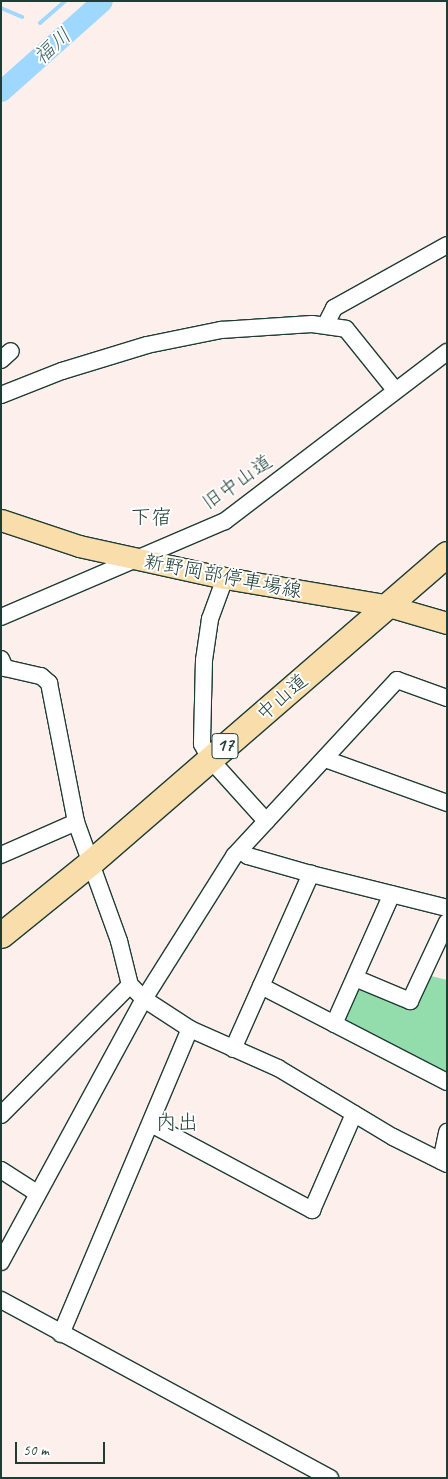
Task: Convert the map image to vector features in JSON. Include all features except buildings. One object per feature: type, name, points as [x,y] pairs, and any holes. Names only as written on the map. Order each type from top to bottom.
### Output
[{"type":"highway","name":"中山道","points":[[1,935],[90,863],[385,605],[447,554]]},
{"type":"main road","name":"新野岡部停車場線","points":[[1,520],[79,546],[225,578],[385,605],[447,623]]},
{"type":"street","points":[[326,324],[334,308],[447,245]]},
{"type":"street","points":[[1,395],[62,371],[147,345],[221,330],[326,324],[346,329],[395,390]]},
{"type":"street","name":"旧中山道","points":[[1,617],[140,559],[225,520],[447,352]]},
{"type":"street","points":[[225,578],[210,619],[204,660],[202,744],[210,759],[266,821]]},
{"type":"street","points":[[1,659],[5,668],[41,676],[49,683],[76,822],[119,941],[130,985],[144,999],[190,1029],[278,1068],[354,1114],[444,1162],[447,1132]]},
{"type":"street","points":[[1,1262],[144,999],[240,850],[397,680],[447,698]]},
{"type":"street","points":[[325,759],[447,803]]},
{"type":"street","points":[[1,855],[76,822]]},
{"type":"street","points":[[240,850],[248,856],[311,874],[447,908]]},
{"type":"street","points":[[233,1049],[311,874]]},
{"type":"street","points":[[334,1024],[392,894]]},
{"type":"street","points":[[355,978],[410,1001],[447,922]]},
{"type":"street","points":[[1,1115],[130,985]]},
{"type":"street","points":[[261,986],[447,1082]]},
{"type":"street","points":[[61,1334],[190,1029]]},
{"type":"street","points":[[150,1124],[312,1210],[354,1114]]},
{"type":"street","points":[[1,1170],[37,1193]]},
{"type":"street","points":[[1,1300],[330,1478]]},
{"type":"green space","points":[[427,975],[447,980],[447,1077],[345,1022],[344,1015],[359,983],[412,1005]]},
{"type":"waterway","points":[[40,23],[65,1]]},
{"type":"waterway","name":"福川","points":[[1,91],[102,1]]},
{"type":"waterway","points":[[1,8],[22,17]]},
{"type":"district","name":"下宿","points":[[151,517]]},
{"type":"district","name":"内出","points":[[177,1122]]}]
